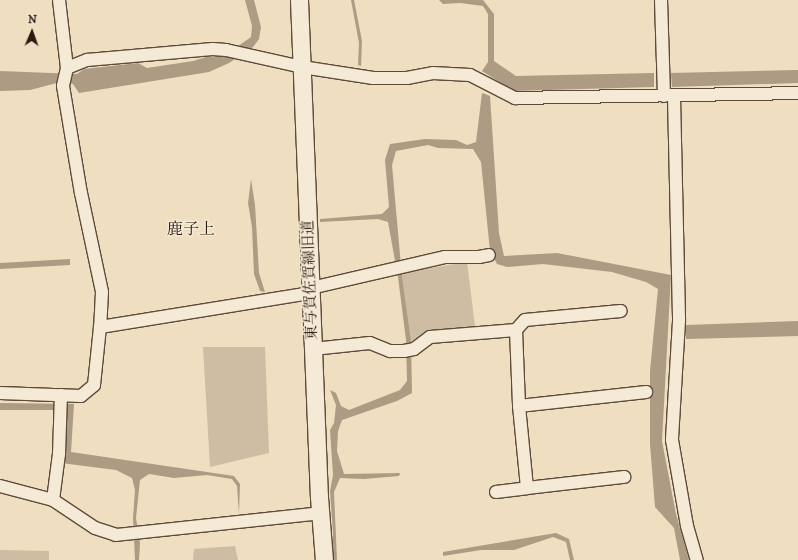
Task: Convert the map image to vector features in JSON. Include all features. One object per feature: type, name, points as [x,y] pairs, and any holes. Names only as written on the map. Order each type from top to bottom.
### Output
[{"type":"main road","name":"東与賀佐賀線旧道","points":[[299,0],[313,349],[324,560]]},
{"type":"street","points":[[0,393],[61,403],[81,396],[94,385],[102,292],[81,193],[63,86],[67,68],[60,0]]},
{"type":"street","points":[[661,0],[669,96],[679,321],[672,440],[687,526],[697,560]]},
{"type":"street","points":[[67,68],[87,60],[213,49],[226,50],[302,67],[373,78],[406,78],[433,73],[470,75],[515,98],[798,93]]},
{"type":"street","points":[[100,327],[311,291],[445,257],[480,257],[489,255]]},
{"type":"street","points":[[313,349],[370,343],[390,351],[409,350],[430,337],[516,330],[525,320],[621,311]]},
{"type":"street","points":[[516,330],[519,406],[527,488]]},
{"type":"street","points":[[519,406],[646,392]]},
{"type":"street","points":[[53,500],[59,454],[61,403]]},
{"type":"street","points":[[496,492],[624,477]]},
{"type":"street","points":[[0,486],[53,500],[95,528],[116,535],[321,513]]},
{"type":"shaded area","points":[[245,0],[254,0],[261,27],[259,39],[253,47],[229,63],[209,72],[79,93],[73,84],[57,83],[30,90],[0,91],[0,71],[77,74],[84,69],[138,63],[147,68],[193,61],[206,57],[224,56],[251,37],[252,26]]},
{"type":"shaded area","points":[[351,0],[354,0],[362,41],[361,66],[358,65],[359,43]]},
{"type":"shaded area","points":[[439,0],[483,0],[494,14],[494,61],[516,76],[654,73],[654,87],[513,91],[482,71],[488,62],[488,14],[483,6],[460,3],[443,4]]},
{"type":"shaded area","points":[[798,70],[798,83],[672,87],[671,73]]},
{"type":"shaded area","points":[[482,93],[490,96],[499,233],[504,256],[557,253],[671,275],[662,441],[676,514],[689,560],[680,560],[674,528],[655,507],[650,444],[650,371],[658,289],[646,282],[612,272],[543,264],[507,267],[497,264],[490,251],[481,162],[473,149],[438,148],[428,145],[396,151],[392,165],[402,277],[411,342],[412,393],[397,401],[342,420],[338,431],[337,451],[344,474],[400,473],[399,476],[364,479],[340,478],[334,492],[337,560],[332,560],[333,532],[330,491],[333,475],[330,430],[334,423],[336,405],[330,390],[336,393],[341,406],[349,410],[400,390],[407,381],[406,340],[398,277],[388,222],[378,219],[320,222],[320,219],[382,214],[389,207],[385,160],[390,144],[425,139],[456,140],[467,145],[476,142]]},
{"type":"shaded area","points":[[251,179],[255,205],[259,273],[265,292],[260,291],[254,274],[252,227],[248,203]]},
{"type":"shaded area","points":[[70,259],[70,265],[0,269],[0,263]]},
{"type":"shaded area","points":[[467,262],[475,326],[429,332],[409,342],[399,273]]},
{"type":"shaded area","points":[[798,321],[798,336],[686,339],[686,325]]},
{"type":"shaded area","points":[[203,347],[265,347],[269,453],[210,467]]},
{"type":"shaded area","points":[[0,403],[74,404],[71,452],[234,476],[240,484],[239,514],[237,486],[232,479],[207,475],[174,478],[149,474],[140,480],[136,518],[140,543],[139,560],[135,560],[133,518],[135,490],[132,478],[116,470],[61,463],[64,410],[0,410]]},
{"type":"shaded area","points":[[556,533],[569,539],[574,560],[570,560],[566,542],[553,537],[514,550],[481,550],[443,556],[443,552]]},
{"type":"shaded area","points":[[235,546],[238,560],[193,560],[194,549]]},
{"type":"shaded area","points":[[0,550],[49,551],[49,560],[0,560]]},
{"type":"district","name":"鹿子上","points":[[191,229]]}]
